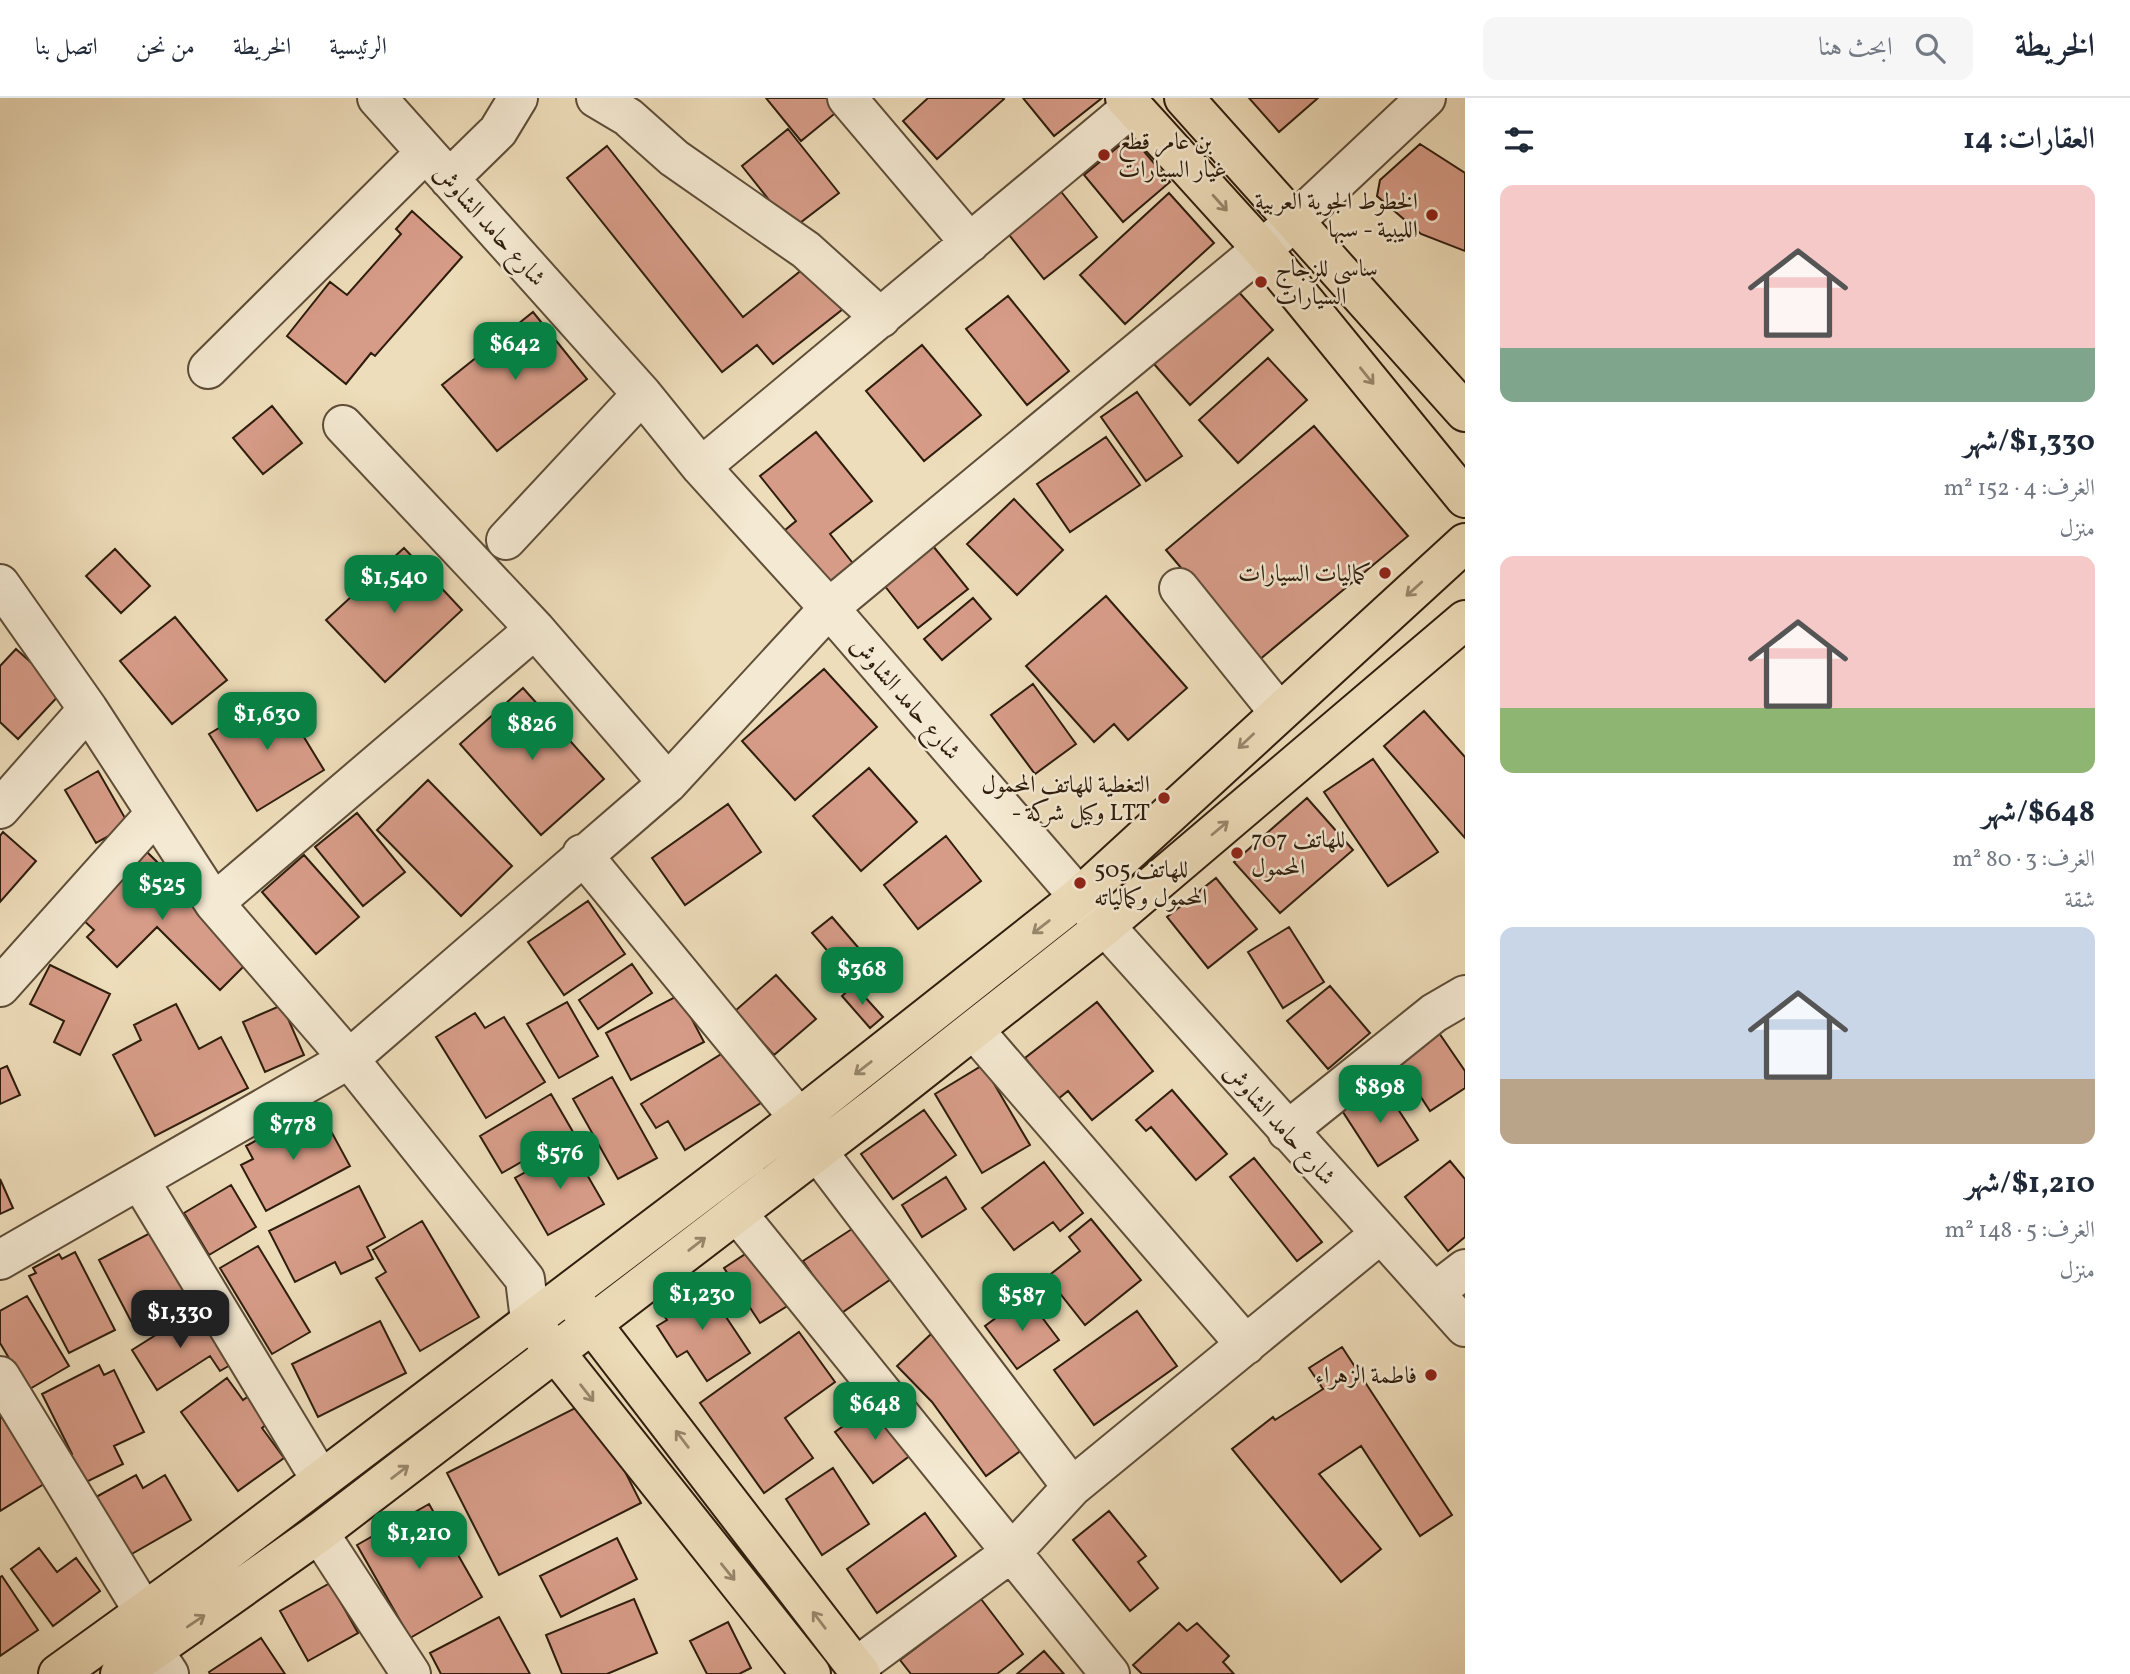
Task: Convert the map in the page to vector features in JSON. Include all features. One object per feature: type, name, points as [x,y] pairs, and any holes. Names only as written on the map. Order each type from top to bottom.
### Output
[{"type":"main road","points":[[1184,98],[1293,223],[1465,412]]},
{"type":"main road","points":[[1128,102],[1261,248],[1465,498]]},
{"type":"main road","points":[[58,1674],[321,1480],[799,1118],[1079,897],[1278,711],[1465,543]]},
{"type":"main road","points":[[120,1674],[161,1662],[319,1533],[556,1354],[974,1030],[1105,926],[1465,620]]},
{"type":"main road","points":[[566,1293],[595,1324],[859,1671]]},
{"type":"main road","points":[[530,1320],[811,1674]]},
{"type":"street","name":"شارع حامد الشاوش","points":[[377,98],[642,394],[701,467],[829,608],[1079,897],[1379,1235],[1465,1327]]},
{"type":"street","points":[[208,369],[437,166],[498,131],[518,98]]},
{"type":"street","points":[[596,98],[628,117],[674,158],[806,250],[881,318]]},
{"type":"street","points":[[847,98],[970,243]]},
{"type":"street","points":[[0,1261],[349,1059],[582,854],[668,783],[829,608],[1293,223],[1426,98]]},
{"type":"street","points":[[701,467],[970,243],[1128,102]]},
{"type":"street","points":[[506,540],[642,394]]},
{"type":"street","points":[[343,425],[535,629],[668,783]]},
{"type":"street","points":[[0,584],[88,709],[214,902],[349,1059],[525,1279],[530,1320]]},
{"type":"street","points":[[1179,588],[1278,711]]},
{"type":"street","points":[[214,902],[535,629]]},
{"type":"street","points":[[0,809],[88,709]]},
{"type":"street","points":[[0,987],[155,815]]},
{"type":"street","points":[[582,854],[799,1118]]},
{"type":"street","points":[[1287,1131],[1434,1013],[1465,995]]},
{"type":"street","points":[[974,1030],[1245,1345]]},
{"type":"street","points":[[817,1151],[1072,1487]]},
{"type":"street","points":[[140,1181],[321,1480]]},
{"type":"street","points":[[737,1213],[1110,1674]]},
{"type":"street","points":[[859,1671],[1013,1551],[1072,1487],[1379,1235]]},
{"type":"street","points":[[1435,1292],[1465,1269]]},
{"type":"street","points":[[525,1279],[566,1293]]},
{"type":"street","points":[[0,1376],[144,1612]]},
{"type":"street","points":[[319,1533],[411,1674]]},
{"type":"building","points":[[766,98],[837,98],[844,106],[801,141]]},
{"type":"building","points":[[928,98],[1004,99],[937,159],[903,121]]},
{"type":"building","points":[[1023,98],[1102,98],[1054,136]]},
{"type":"building","points":[[1249,98],[1318,98],[1279,132]]},
{"type":"building","points":[[788,129],[839,193],[792,229],[742,166]]},
{"type":"building","points":[[1131,136],[1170,182],[1123,222],[1084,175]]},
{"type":"building","name":"الخطوط الجوية العربية الليبية - سبها","points":[[1420,144],[1465,173],[1465,251],[1421,234],[1377,196],[1380,180]]},
{"type":"building","points":[[607,146],[743,317],[813,261],[848,305],[773,364],[757,345],[722,372],[567,178]]},
{"type":"building","points":[[1055,184],[1097,237],[1044,279],[1002,226]]},
{"type":"building","points":[[1169,193],[1214,243],[1125,324],[1080,275]]},
{"type":"building","points":[[412,211],[462,257],[375,356],[371,353],[346,384],[287,336],[330,282],[347,295],[401,234],[396,229]]},
{"type":"building","points":[[1237,290],[1273,330],[1190,405],[1154,364]]},
{"type":"building","points":[[1008,296],[1069,371],[1027,405],[966,329]]},
{"type":"building","points":[[533,312],[587,379],[497,451],[442,385]]},
{"type":"building","points":[[922,345],[981,415],[924,461],[866,391]]},
{"type":"building","points":[[1268,358],[1307,400],[1238,463],[1199,420]]},
{"type":"building","points":[[1137,392],[1182,456],[1146,481],[1101,417]]},
{"type":"building","points":[[272,406],[302,443],[263,474],[233,438]]},
{"type":"building","points":[[1314,426],[1408,536],[1259,660],[1166,550]]},
{"type":"building","points":[[816,432],[872,501],[830,534],[855,566],[824,591],[779,535],[796,521],[760,476]]},
{"type":"building","points":[[1106,437],[1140,485],[1070,532],[1037,484]]},
{"type":"building","points":[[1014,499],[1063,550],[1017,595],[967,544]]},
{"type":"building","points":[[933,546],[968,589],[918,628],[884,585]]},
{"type":"building","points":[[404,548],[462,610],[385,682],[326,620]]},
{"type":"building","points":[[115,549],[150,586],[121,613],[86,576]]},
{"type":"building","points":[[1106,596],[1187,688],[1128,740],[1114,724],[1094,742],[1026,666]]},
{"type":"building","points":[[973,598],[991,619],[942,660],[924,639]]},
{"type":"building","points":[[175,617],[227,680],[172,724],[120,661]]},
{"type":"building","points":[[16,649],[63,691],[18,739],[0,722],[0,666]]},
{"type":"building","points":[[824,669],[877,727],[795,800],[742,741]]},
{"type":"building","points":[[1033,684],[1076,744],[1035,774],[991,715]]},
{"type":"building","points":[[523,688],[604,779],[541,835],[460,744]]},
{"type":"building","points":[[277,693],[324,770],[257,811],[209,734]]},
{"type":"building","points":[[1424,711],[1465,757],[1465,838],[1384,746]]},
{"type":"building","points":[[1373,759],[1438,852],[1388,886],[1324,792]]},
{"type":"building","points":[[869,768],[917,822],[861,871],[813,816]]},
{"type":"building","points":[[98,771],[129,825],[96,843],[65,790]]},
{"type":"building","points":[[428,780],[512,866],[461,916],[377,830]]},
{"type":"building","points":[[1307,798],[1353,850],[1280,913],[1234,862]]},
{"type":"building","points":[[728,804],[761,852],[685,905],[652,858]]},
{"type":"building","points":[[357,813],[405,872],[363,906],[315,847]]},
{"type":"building","points":[[3,832],[36,861],[0,902],[0,836]]},
{"type":"building","points":[[946,836],[981,881],[918,929],[884,885]]},
{"type":"building","points":[[146,851],[253,957],[220,990],[157,927],[117,967],[87,937],[94,930],[80,917]]},
{"type":"building","points":[[304,855],[359,917],[316,954],[262,892]]},
{"type":"building","points":[[1216,878],[1257,929],[1208,968],[1167,917]]},
{"type":"building","points":[[588,901],[625,954],[564,995],[528,942]]},
{"type":"building","points":[[832,917],[862,952],[843,969],[812,933]]},
{"type":"building","points":[[1289,927],[1324,982],[1283,1008],[1248,952]]},
{"type":"building","points":[[632,964],[652,993],[598,1029],[579,1000]]},
{"type":"building","points":[[50,965],[110,994],[80,1055],[54,1042],[64,1021],[30,1004]]},
{"type":"building","points":[[776,975],[816,1019],[774,1055],[735,1011]]},
{"type":"building","points":[[854,985],[883,1017],[870,1028],[842,996]]},
{"type":"building","points":[[1330,986],[1370,1033],[1328,1069],[1287,1021]]},
{"type":"building","points":[[679,995],[704,1042],[631,1080],[606,1033]]},
{"type":"building","points":[[567,1002],[598,1056],[559,1078],[527,1024]]},
{"type":"building","points":[[1097,1002],[1153,1071],[1092,1120],[1068,1091],[1058,1099],[1025,1058]]},
{"type":"building","points":[[176,1004],[199,1049],[221,1037],[248,1088],[155,1136],[113,1055],[141,1040],[134,1025]]},
{"type":"building","points":[[282,1005],[304,1055],[265,1072],[243,1022]]},
{"type":"building","points":[[475,1013],[485,1028],[504,1017],[545,1082],[486,1118],[436,1037]]},
{"type":"building","points":[[1437,1030],[1465,1071],[1465,1088],[1430,1111],[1395,1057]]},
{"type":"building","points":[[731,1048],[764,1101],[685,1150],[668,1121],[656,1128],[641,1104]]},
{"type":"building","points":[[983,1065],[1030,1145],[982,1173],[935,1094]]},
{"type":"building","points":[[7,1066],[20,1095],[0,1104],[0,1069]]},
{"type":"building","points":[[612,1077],[657,1158],[618,1179],[573,1099]]},
{"type":"building","points":[[1381,1083],[1418,1140],[1378,1166],[1341,1109]]},
{"type":"building","points":[[1172,1090],[1227,1154],[1196,1180],[1151,1127],[1146,1131],[1136,1120]]},
{"type":"building","points":[[551,1094],[573,1132],[502,1173],[480,1136]]},
{"type":"building","points":[[924,1110],[956,1155],[893,1199],[861,1154]]},
{"type":"building","points":[[296,1119],[303,1132],[325,1120],[350,1166],[266,1211],[241,1165],[253,1159],[246,1146]]},
{"type":"building","points":[[571,1147],[604,1204],[548,1235],[515,1178]]},
{"type":"building","points":[[1254,1158],[1322,1242],[1297,1261],[1230,1177]]},
{"type":"building","points":[[1450,1161],[1465,1179],[1465,1237],[1448,1251],[1405,1197]]},
{"type":"building","points":[[1044,1162],[1083,1213],[1060,1231],[1053,1222],[1014,1250],[982,1208]]},
{"type":"building","points":[[946,1177],[966,1209],[922,1237],[902,1205]]},
{"type":"building","points":[[0,1179],[13,1208],[0,1214]]},
{"type":"building","points":[[231,1185],[256,1227],[209,1255],[184,1213]]},
{"type":"building","points":[[359,1186],[385,1237],[367,1247],[373,1259],[341,1274],[335,1262],[295,1282],[269,1231]]},
{"type":"building","points":[[1091,1219],[1141,1280],[1085,1325],[1047,1277],[1080,1251],[1069,1237]]},
{"type":"building","points":[[422,1221],[479,1317],[420,1351],[376,1278],[386,1272],[373,1250]]},
{"type":"building","points":[[858,1225],[894,1277],[840,1314],[803,1261]]},
{"type":"building","points":[[152,1232],[191,1295],[133,1325],[99,1260]]},
{"type":"building","points":[[258,1246],[310,1332],[272,1354],[220,1268]]},
{"type":"building","points":[[753,1249],[789,1305],[760,1323],[724,1268]]},
{"type":"building","points":[[75,1252],[115,1330],[69,1353],[29,1276],[36,1273],[33,1268],[59,1254],[62,1259]]},
{"type":"building","points":[[702,1281],[750,1353],[707,1381],[687,1351],[677,1357],[657,1326],[667,1320],[659,1309]]},
{"type":"building","points":[[27,1296],[69,1366],[28,1390],[0,1343],[0,1311]]},
{"type":"building","points":[[1026,1296],[1059,1340],[1017,1369],[985,1326]]},
{"type":"building","points":[[197,1309],[232,1364],[220,1371],[210,1356],[157,1390],[132,1350]]},
{"type":"building","points":[[1137,1311],[1177,1366],[1094,1425],[1054,1370]]},
{"type":"building","points":[[380,1321],[406,1373],[318,1417],[292,1364]]},
{"type":"building","points":[[799,1332],[835,1382],[785,1418],[813,1458],[764,1493],[700,1403]]},
{"type":"building","points":[[931,1334],[1030,1444],[986,1476],[932,1402],[897,1366]]},
{"type":"building","points":[[1342,1347],[1452,1515],[1420,1536],[1361,1446],[1319,1474],[1381,1549],[1341,1582],[1232,1449],[1273,1417],[1275,1420],[1323,1389],[1309,1368]]},
{"type":"building","points":[[99,1365],[104,1375],[114,1370],[144,1432],[114,1446],[123,1464],[76,1487],[62,1458],[72,1454],[42,1394]]},
{"type":"building","points":[[227,1378],[243,1400],[250,1395],[270,1422],[262,1428],[284,1458],[238,1491],[181,1412]]},
{"type":"building","points":[[589,1401],[641,1503],[499,1575],[447,1473]]},
{"type":"building","points":[[878,1401],[915,1452],[873,1483],[835,1432]]},
{"type":"building","points":[[0,1414],[44,1484],[0,1511]]},
{"type":"building","points":[[833,1468],[869,1524],[822,1555],[786,1499]]},
{"type":"building","points":[[136,1475],[143,1488],[165,1475],[191,1520],[130,1555],[96,1497]]},
{"type":"building","points":[[429,1504],[482,1597],[410,1638],[357,1545]]},
{"type":"building","points":[[1109,1511],[1146,1556],[1138,1562],[1158,1588],[1130,1611],[1073,1540]]},
{"type":"building","points":[[925,1513],[956,1556],[877,1613],[847,1569]]},
{"type":"building","points":[[617,1538],[637,1579],[561,1617],[540,1576]]},
{"type":"building","points":[[39,1548],[57,1572],[76,1558],[100,1591],[53,1626],[11,1569]]},
{"type":"building","points":[[2,1576],[38,1630],[0,1656],[0,1577]]},
{"type":"building","points":[[330,1583],[358,1633],[308,1661],[280,1611]]},
{"type":"building","points":[[634,1599],[657,1653],[607,1674],[562,1674],[546,1635]]},
{"type":"building","points":[[981,1599],[1023,1654],[997,1674],[911,1674],[900,1660]]},
{"type":"building","points":[[499,1617],[530,1674],[441,1674],[430,1653]]},
{"type":"building","points":[[728,1622],[751,1668],[739,1674],[707,1674],[690,1641]]},
{"type":"building","points":[[1179,1623],[1187,1631],[1197,1623],[1229,1656],[1223,1662],[1234,1674],[1142,1674],[1133,1665]]},
{"type":"building","points":[[261,1638],[285,1674],[210,1674],[209,1672]]},
{"type":"building","points":[[1044,1651],[1064,1674],[1017,1674]]},
{"type":"place","name":"بن عامر قطع غيار السيارات","points":[[1104,155]]},
{"type":"place","name":"الخطوط الجوية العربية الليبية - سبها","points":[[1432,215]]},
{"type":"place","name":"ساسي للزجاج السيارات","points":[[1261,282]]},
{"type":"place","name":"كماليات السيارات","points":[[1385,573]]},
{"type":"place","name":"التغطية للهاتف المحمول - وكيل شركة LTT","points":[[1164,798]]},
{"type":"place","name":"707 للهاتف المحمول","points":[[1237,853]]},
{"type":"place","name":"505 للهاتف المحمول وكمالياته","points":[[1080,883]]},
{"type":"place","name":"فاطمة الزهراء","points":[[1431,1375]]}]
